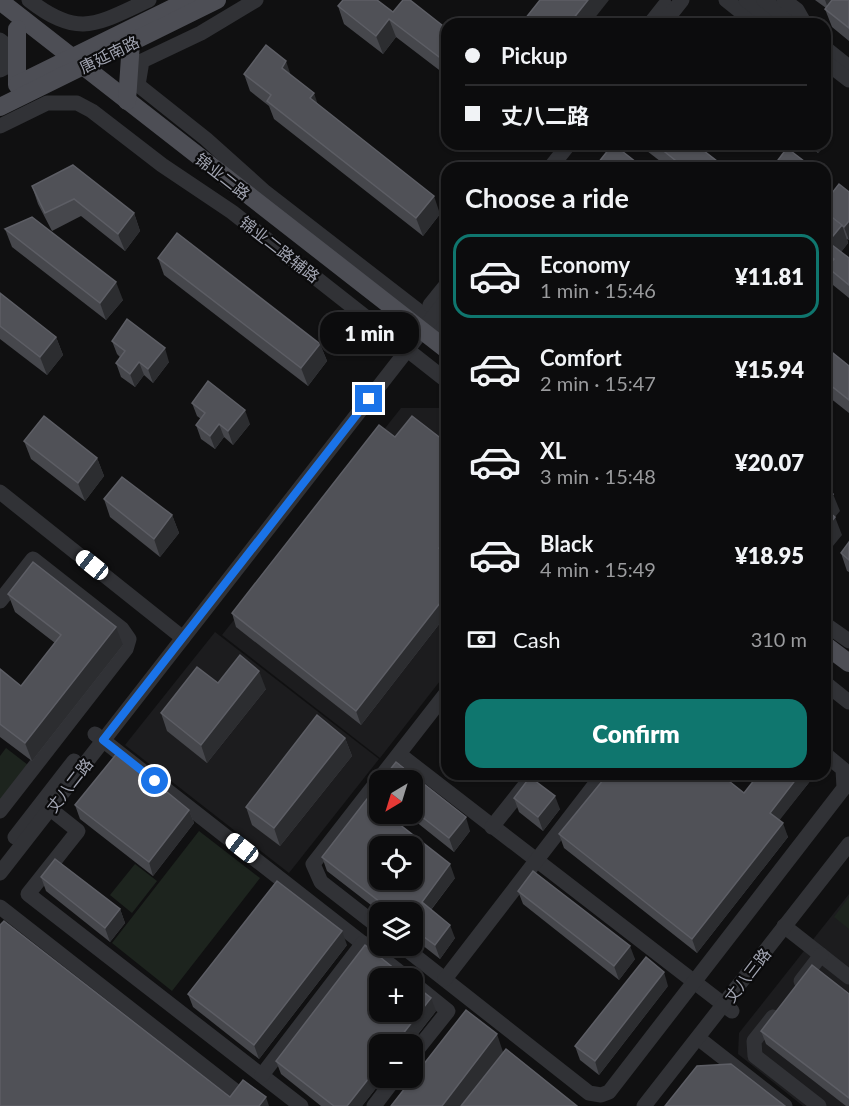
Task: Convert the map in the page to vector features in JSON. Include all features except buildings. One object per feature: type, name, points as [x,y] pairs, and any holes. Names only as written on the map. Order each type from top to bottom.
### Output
[{"type":"main road","name":"唐延南路","points":[[0,107],[189,0]]},
{"type":"main road","name":"唐延南路","points":[[0,93],[131,42],[217,0]]},
{"type":"main road","name":"锦业二路","points":[[0,1],[71,65],[415,332],[441,347]]},
{"type":"main road","name":"锦业二路","points":[[0,16],[7,38],[71,65],[127,100],[415,332],[441,359]]},
{"type":"main road","points":[[7,38],[17,85]]},
{"type":"main road","points":[[127,100],[131,42]]},
{"type":"main road","points":[[831,650],[849,663]]},
{"type":"main road","points":[[831,664],[849,677]]},
{"type":"street","points":[[33,3],[63,22],[83,25],[99,24],[148,0]]},
{"type":"street","name":"锦业二路辅路","points":[[256,0],[201,33],[142,61],[138,85],[206,139],[415,332],[441,372]]},
{"type":"street","points":[[655,18],[669,0]]},
{"type":"street","points":[[668,18],[682,0]]},
{"type":"street","points":[[726,0],[748,18]]},
{"type":"street","points":[[746,0],[769,18]]},
{"type":"street","points":[[764,0],[786,18]]},
{"type":"street","points":[[784,0],[801,18]]},
{"type":"street","points":[[0,70],[6,67],[7,38]]},
{"type":"street","points":[[831,53],[849,67]]},
{"type":"street","points":[[831,66],[849,80]]},
{"type":"street","name":"锦业二路辅路","points":[[0,126],[47,103],[62,101],[77,103],[108,123],[162,165],[415,332],[441,333]]},
{"type":"street","points":[[555,162],[564,150]]},
{"type":"street","name":"丈八二路","points":[[0,873],[46,805],[415,332],[441,293]]},
{"type":"street","name":"丈八二路","points":[[415,332],[441,305]]},
{"type":"street","points":[[0,492],[179,635]]},
{"type":"street","points":[[0,601],[33,559],[122,629],[129,639],[126,649],[0,811]]},
{"type":"street","points":[[831,628],[849,641]]},
{"type":"street","points":[[831,688],[849,702]]},
{"type":"street","points":[[369,919],[321,882],[313,864],[441,700]]},
{"type":"street","points":[[99,737],[394,968]]},
{"type":"street","points":[[399,754],[728,1008]]},
{"type":"street","points":[[415,956],[589,1094],[601,1095],[614,1087],[844,788],[843,768],[831,759]]},
{"type":"street","points":[[492,827],[529,780]]},
{"type":"street","points":[[445,979],[598,780]]},
{"type":"street","points":[[46,805],[78,831],[28,894],[301,1106]]},
{"type":"street","name":"丈八二路","points":[[0,856],[46,805]]},
{"type":"street","name":"丈八三路","points":[[644,1106],[728,1008],[788,930],[849,844]]},
{"type":"street","name":"丈八三路","points":[[788,930],[849,860]]},
{"type":"street","points":[[0,907],[243,1097]]},
{"type":"street","points":[[788,930],[849,977]]},
{"type":"street","points":[[262,1075],[363,943]]},
{"type":"street","points":[[795,990],[821,955]]},
{"type":"street","points":[[423,991],[448,1011],[423,1042]]},
{"type":"street","points":[[781,1007],[754,1041],[755,1056],[819,1106]]},
{"type":"street","points":[[702,1041],[785,1106]]},
{"type":"street","name":"丈八三路","points":[[658,1106],[702,1041]]},
{"type":"street","points":[[374,1106],[388,1088]]},
{"type":"shaded area","points":[[401,408],[441,408],[441,680],[380,758],[222,635]]},
{"type":"shaded area","points":[[215,632],[379,759],[289,873],[125,745]]},
{"type":"shaded area","points":[[6,748],[28,765],[0,802],[0,756]]},
{"type":"shaded area","points":[[199,831],[260,878],[172,991],[112,943]]},
{"type":"shaded area","points":[[135,864],[157,881],[132,913],[110,895]]},
{"type":"shaded area","points":[[849,894],[849,1106],[803,1106],[738,1054],[739,1033]]},
{"type":"shaded area","points":[[849,897],[849,929],[834,917]]},
{"type":"route","points":[[155,781],[103,740],[369,399]]}]
